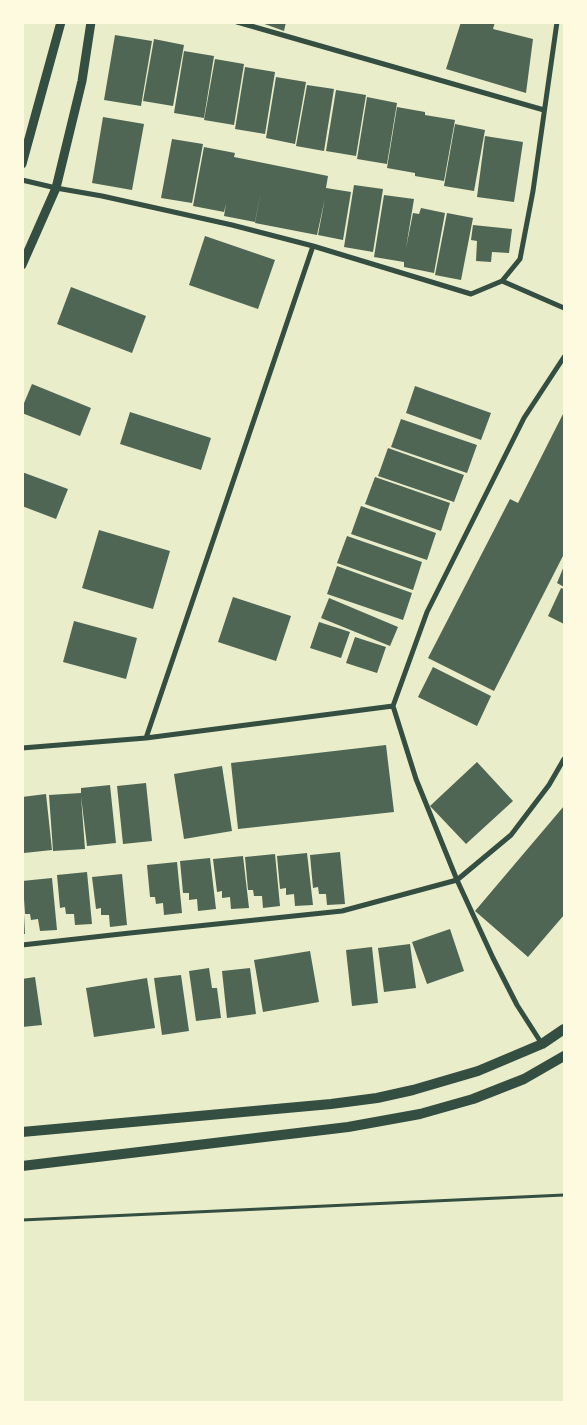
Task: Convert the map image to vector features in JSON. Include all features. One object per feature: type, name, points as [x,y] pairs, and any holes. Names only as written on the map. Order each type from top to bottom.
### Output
[{"type":"main road","points":[[22,1132],[331,1104],[377,1098],[413,1090],[478,1071],[542,1044],[564,1029]]},
{"type":"main road","points":[[22,1166],[348,1127],[420,1114],[473,1100],[524,1079],[564,1056]]},
{"type":"street","points":[[22,164],[61,22]]},
{"type":"street","points":[[22,265],[56,188],[82,81],[91,22]]},
{"type":"street","points":[[237,22],[544,110]]},
{"type":"street","points":[[22,180],[223,223],[313,246],[471,294],[502,281],[520,259],[533,191],[557,22]]},
{"type":"street","points":[[146,738],[313,246]]},
{"type":"street","points":[[502,281],[564,308]]},
{"type":"street","points":[[542,1044],[517,1005],[457,880],[416,779],[393,706],[427,612],[524,418],[564,357]]},
{"type":"street","points":[[22,748],[146,738],[393,706]]},
{"type":"street","points":[[22,945],[130,932],[342,911],[457,880],[511,835],[549,785],[564,759]]},
{"type":"path","points":[[22,1220],[564,1195]]},
{"type":"building","points":[[259,22],[286,22],[284,31]]},
{"type":"building","points":[[461,22],[495,22],[493,29],[533,39],[526,93],[446,69]]},
{"type":"building","points":[[115,35],[152,41],[141,106],[104,100]]},
{"type":"building","points":[[154,39],[184,45],[173,106],[143,101]]},
{"type":"building","points":[[184,51],[214,56],[204,118],[174,113]]},
{"type":"building","points":[[215,59],[244,64],[234,125],[204,120]]},
{"type":"building","points":[[245,67],[275,72],[265,134],[235,129]]},
{"type":"building","points":[[276,77],[306,82],[295,144],[266,138]]},
{"type":"building","points":[[307,85],[334,89],[324,151],[296,146]]},
{"type":"building","points":[[336,90],[366,95],[356,156],[326,151]]},
{"type":"building","points":[[367,97],[397,103],[387,164],[357,159]]},
{"type":"building","points":[[397,107],[425,112],[425,115],[455,120],[444,181],[415,176],[415,173],[387,168]]},
{"type":"building","points":[[103,117],[144,124],[132,190],[92,183]]},
{"type":"building","points":[[455,124],[485,130],[474,191],[444,186]]},
{"type":"building","points":[[485,136],[523,142],[514,202],[477,197]]},
{"type":"building","points":[[172,139],[203,144],[192,203],[161,198]]},
{"type":"building","points":[[204,147],[235,153],[234,157],[328,176],[326,188],[351,192],[343,240],[318,235],[325,198],[317,235],[255,223],[261,190],[255,222],[224,216],[226,204],[224,212],[193,206]]},
{"type":"building","points":[[354,185],[383,189],[373,252],[344,247]]},
{"type":"building","points":[[384,195],[414,199],[406,248],[413,213],[419,214],[421,208],[445,213],[434,273],[404,267],[404,262],[374,257]]},
{"type":"building","points":[[447,213],[473,218],[461,280],[435,275]]},
{"type":"building","points":[[473,225],[512,229],[509,253],[492,252],[491,262],[476,261],[477,241],[471,240]]},
{"type":"building","points":[[205,236],[275,260],[258,309],[189,285]]},
{"type":"building","points":[[71,287],[146,316],[132,353],[57,324]]},
{"type":"building","points":[[32,384],[91,408],[80,436],[22,413],[22,408]]},
{"type":"building","points":[[415,386],[491,413],[481,440],[406,413]]},
{"type":"building","points":[[130,412],[211,438],[201,470],[120,444]]},
{"type":"building","points":[[564,412],[564,554],[494,691],[428,658],[510,499],[518,503]]},
{"type":"building","points":[[401,419],[477,445],[467,473],[391,447]]},
{"type":"building","points":[[388,448],[464,475],[454,502],[378,476]]},
{"type":"building","points":[[22,472],[68,489],[56,519],[22,506]]},
{"type":"building","points":[[375,477],[450,503],[441,531],[365,504]]},
{"type":"building","points":[[361,506],[436,533],[427,560],[351,534]]},
{"type":"building","points":[[99,530],[170,551],[153,609],[82,588]]},
{"type":"building","points":[[347,536],[422,562],[413,590],[337,563]]},
{"type":"building","points":[[337,566],[412,593],[403,620],[327,594]]},
{"type":"building","points":[[564,566],[564,587],[557,583]]},
{"type":"building","points":[[561,588],[564,589],[564,624],[548,616]]},
{"type":"building","points":[[233,597],[291,616],[276,661],[218,642]]},
{"type":"building","points":[[329,598],[398,627],[390,646],[321,618]]},
{"type":"building","points":[[74,621],[137,638],[126,679],[63,662]]},
{"type":"building","points":[[319,622],[350,632],[341,658],[310,648]]},
{"type":"building","points":[[355,637],[386,647],[377,673],[346,663]]},
{"type":"building","points":[[433,667],[491,696],[477,726],[418,697]]},
{"type":"building","points":[[386,745],[394,812],[238,829],[231,763]]},
{"type":"building","points":[[477,762],[513,801],[466,844],[430,806]]},
{"type":"building","points":[[222,766],[232,831],[184,839],[174,774]]},
{"type":"building","points":[[146,783],[152,841],[123,844],[117,786]]},
{"type":"building","points":[[110,785],[116,843],[87,846],[81,796],[85,849],[53,851],[49,795],[81,793],[81,788]]},
{"type":"building","points":[[46,794],[52,850],[24,853],[22,840],[22,797]]},
{"type":"building","points":[[564,806],[564,915],[528,957],[475,911]]},
{"type":"building","points":[[340,852],[345,904],[327,905],[326,894],[319,894],[318,887],[313,888],[310,855]]},
{"type":"building","points":[[307,853],[313,905],[295,906],[294,894],[286,895],[286,888],[280,889],[277,856]]},
{"type":"building","points":[[275,854],[280,906],[263,908],[262,896],[254,896],[253,890],[248,890],[245,857]]},
{"type":"building","points":[[243,856],[249,908],[231,909],[230,897],[222,898],[222,891],[217,892],[213,859]]},
{"type":"building","points":[[210,858],[216,909],[198,911],[197,899],[189,900],[189,893],[183,893],[180,861]]},
{"type":"building","points":[[177,862],[182,913],[164,915],[163,903],[156,904],[155,897],[150,897],[147,865]]},
{"type":"building","points":[[87,872],[92,924],[75,925],[74,914],[66,914],[65,907],[60,908],[57,875]]},
{"type":"building","points":[[122,874],[127,925],[110,927],[109,915],[101,915],[101,908],[96,909],[92,877]]},
{"type":"building","points":[[52,878],[57,930],[40,931],[38,919],[31,920],[30,914],[25,914],[24,899],[22,899],[22,881]]},
{"type":"building","points":[[22,914],[24,914],[25,934],[22,934]]},
{"type":"building","points":[[450,929],[464,971],[427,984],[412,942]]},
{"type":"building","points":[[410,944],[416,988],[384,992],[378,948]]},
{"type":"building","points":[[372,947],[378,1003],[352,1006],[346,950]]},
{"type":"building","points":[[310,951],[319,1002],[263,1012],[254,960]]},
{"type":"building","points":[[209,968],[212,988],[217,988],[221,1018],[196,1021],[189,971]]},
{"type":"building","points":[[250,968],[256,1014],[227,1018],[222,971]]},
{"type":"building","points":[[181,975],[189,1031],[162,1035],[154,978]]},
{"type":"building","points":[[35,977],[42,1025],[22,1027],[22,979]]},
{"type":"building","points":[[147,978],[155,1028],[94,1037],[86,988]]}]
